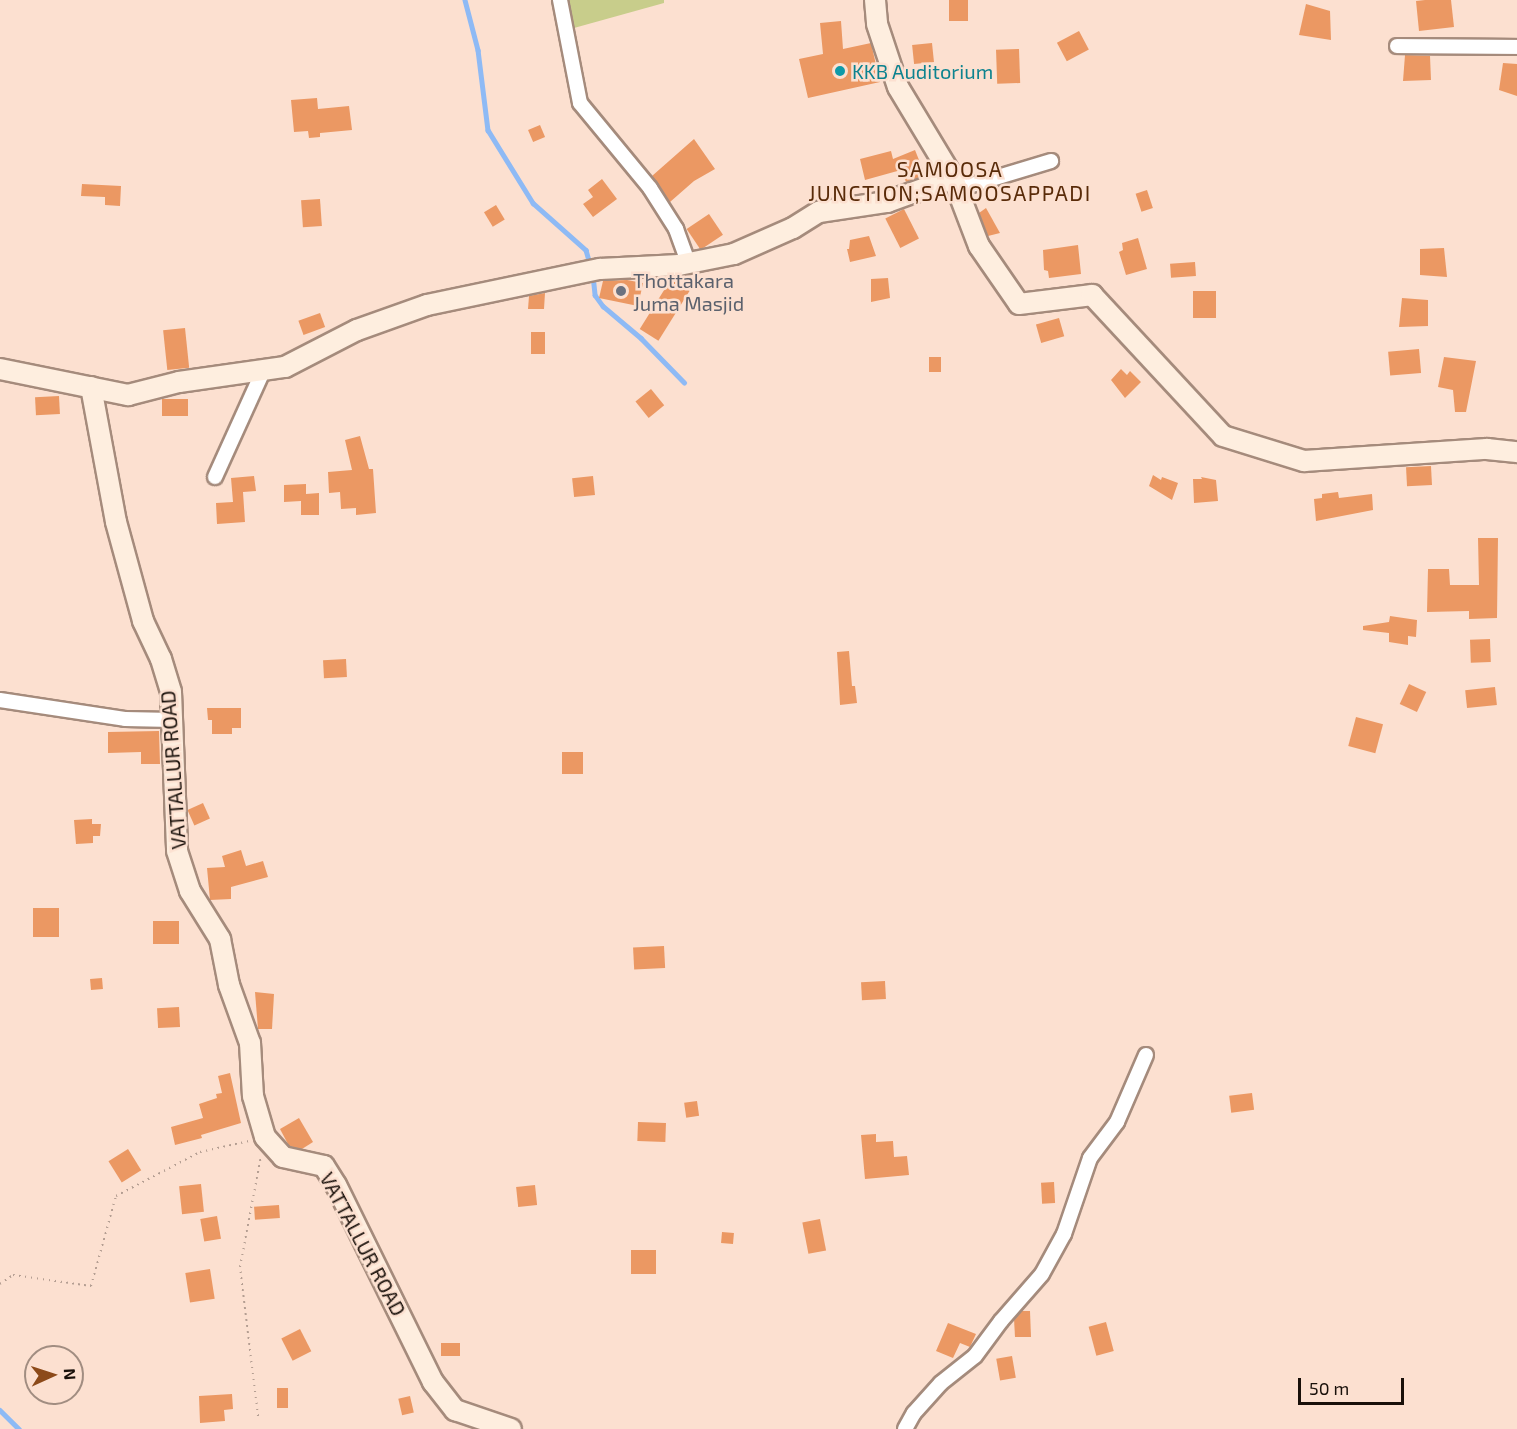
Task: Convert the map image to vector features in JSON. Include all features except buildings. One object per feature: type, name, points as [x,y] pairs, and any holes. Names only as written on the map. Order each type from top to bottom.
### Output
[{"type":"main road","points":[[875,0],[878,24],[898,87],[953,178],[979,246],[1019,304],[1092,295],[1223,436],[1304,461],[1487,449],[1517,452]]},
{"type":"main road","points":[[0,369],[128,395],[179,382],[285,367],[357,330],[427,305],[593,270],[689,264],[734,254],[793,228],[819,212],[887,201],[953,178]]},
{"type":"main road","name":"VATTALLUR ROAD","points":[[91,387],[116,522],[143,621],[161,659],[171,692],[177,852],[190,891],[220,939],[229,985],[250,1043],[253,1096],[265,1137],[283,1157],[324,1166],[336,1185],[434,1382],[455,1410],[511,1429]]},
{"type":"street","points":[[560,0],[580,103],[650,188],[676,229],[689,264]]},
{"type":"street","points":[[1397,46],[1517,47]]},
{"type":"street","points":[[953,178],[965,187],[1051,161]]},
{"type":"street","points":[[215,477],[263,371]]},
{"type":"street","points":[[0,700],[125,719],[173,720]]},
{"type":"street","points":[[905,1429],[914,1413],[941,1383],[975,1356],[1001,1321],[1042,1274],[1064,1234],[1090,1158],[1117,1122],[1146,1055]]},
{"type":"path","points":[[0,1284],[13,1275],[91,1286],[116,1196],[200,1152],[265,1137],[252,1190],[240,1267],[258,1416]]},
{"type":"green space","points":[[568,0],[664,0],[664,3],[574,28]]},
{"type":"waterway","points":[[465,0],[478,50],[488,130],[533,203],[586,250],[591,267]]},
{"type":"waterway","points":[[593,275],[595,295],[603,306],[641,338],[684,382]]},
{"type":"waterway","points":[[0,1410],[19,1429]]},
{"type":"place","name":"KKB Auditorium","points":[[840,71]]},
{"type":"place","name":"Thottakara Juma Masjid","points":[[621,291]]},
{"type":"district","name":"SAMOOSA JUNCTION;SAMOOSAPPADI","points":[[950,181]]}]
